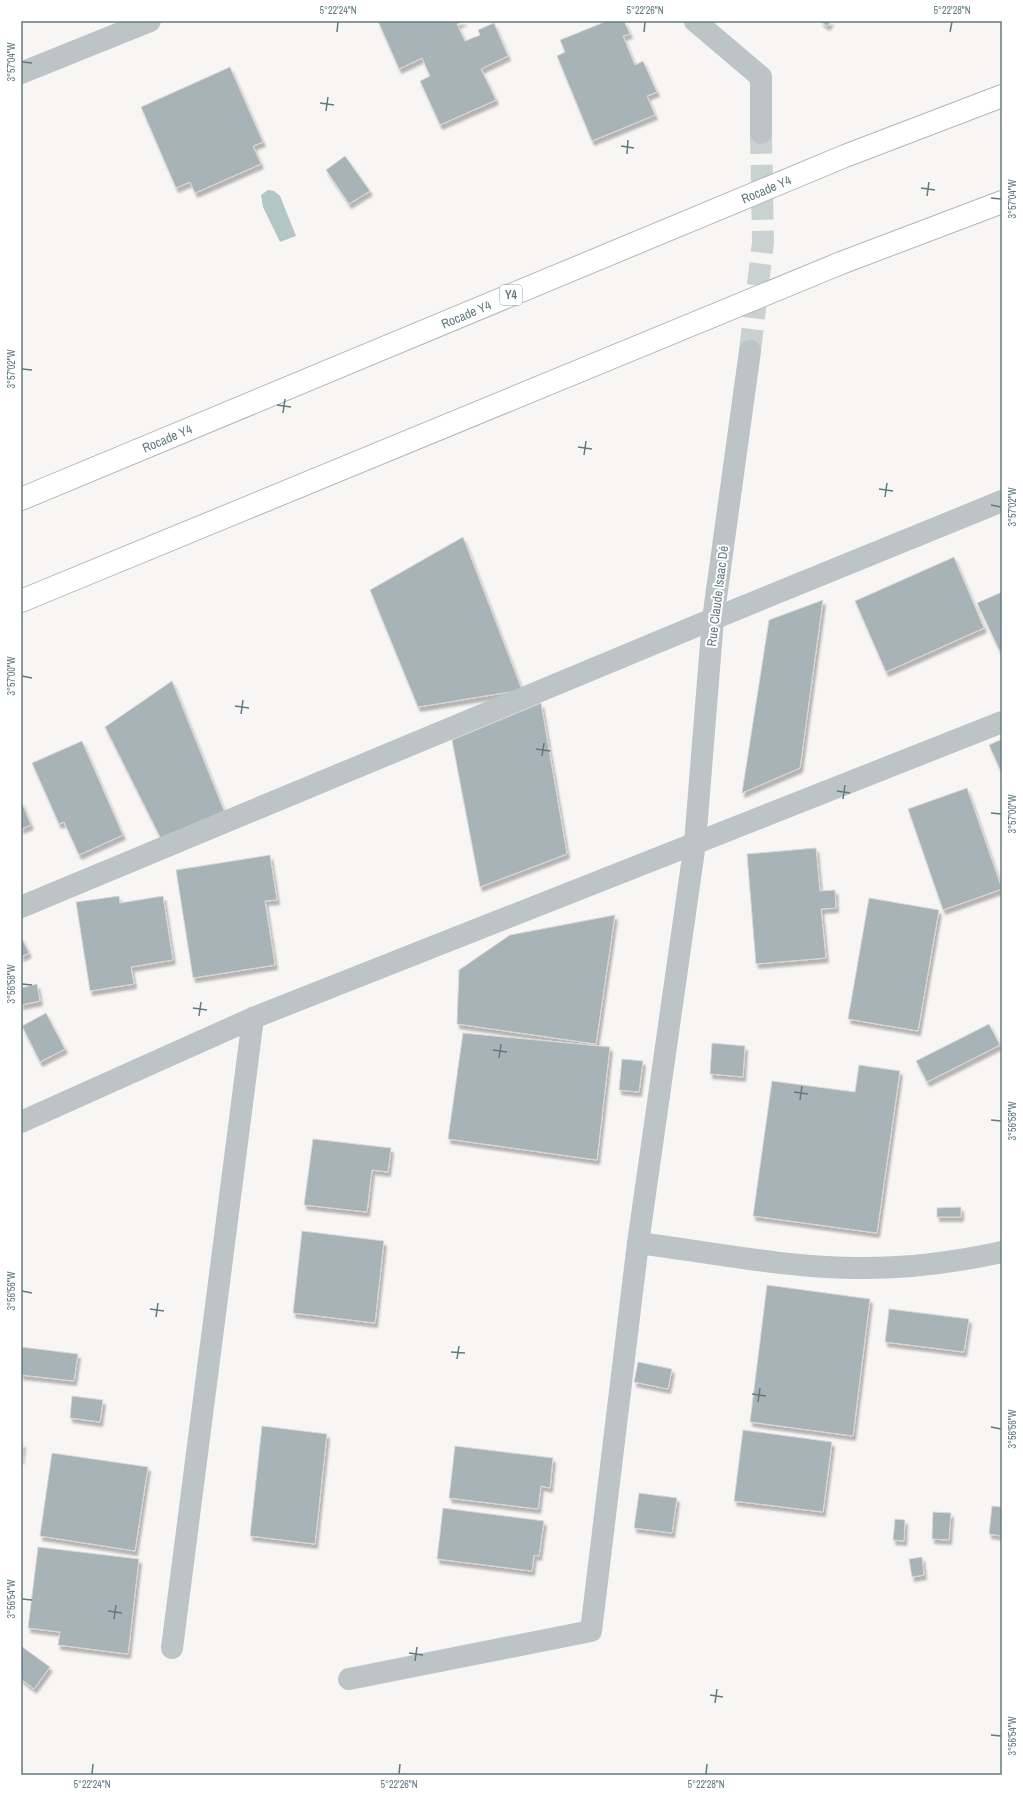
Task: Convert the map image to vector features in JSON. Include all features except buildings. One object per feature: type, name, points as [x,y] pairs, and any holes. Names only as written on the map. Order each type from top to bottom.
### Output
[{"type":"highway","name":"Rocade Y4","points":[[21,499],[845,156],[1002,96]]},
{"type":"highway","points":[[21,601],[834,266],[1002,202]]},
{"type":"street","points":[[21,74],[150,21]]},
{"type":"street","points":[[695,21],[761,77],[762,133]]},
{"type":"street","name":"Rue Claude Isaac Dé","points":[[349,1679],[591,1631],[638,1243],[695,843],[713,618],[750,351]]},
{"type":"street","points":[[21,907],[713,618],[1002,501]]},
{"type":"street","points":[[21,1122],[253,1018],[1002,722]]},
{"type":"street","points":[[172,1648],[253,1018]]},
{"type":"street","points":[[638,1243],[797,1264],[855,1268],[914,1265],[978,1257],[1002,1252]]},
{"type":"shaded area","points":[[268,190],[274,191],[280,196],[296,236],[280,242],[263,207],[261,195]]},
{"type":"tunnel","points":[[750,351],[763,242],[761,133]]}]
